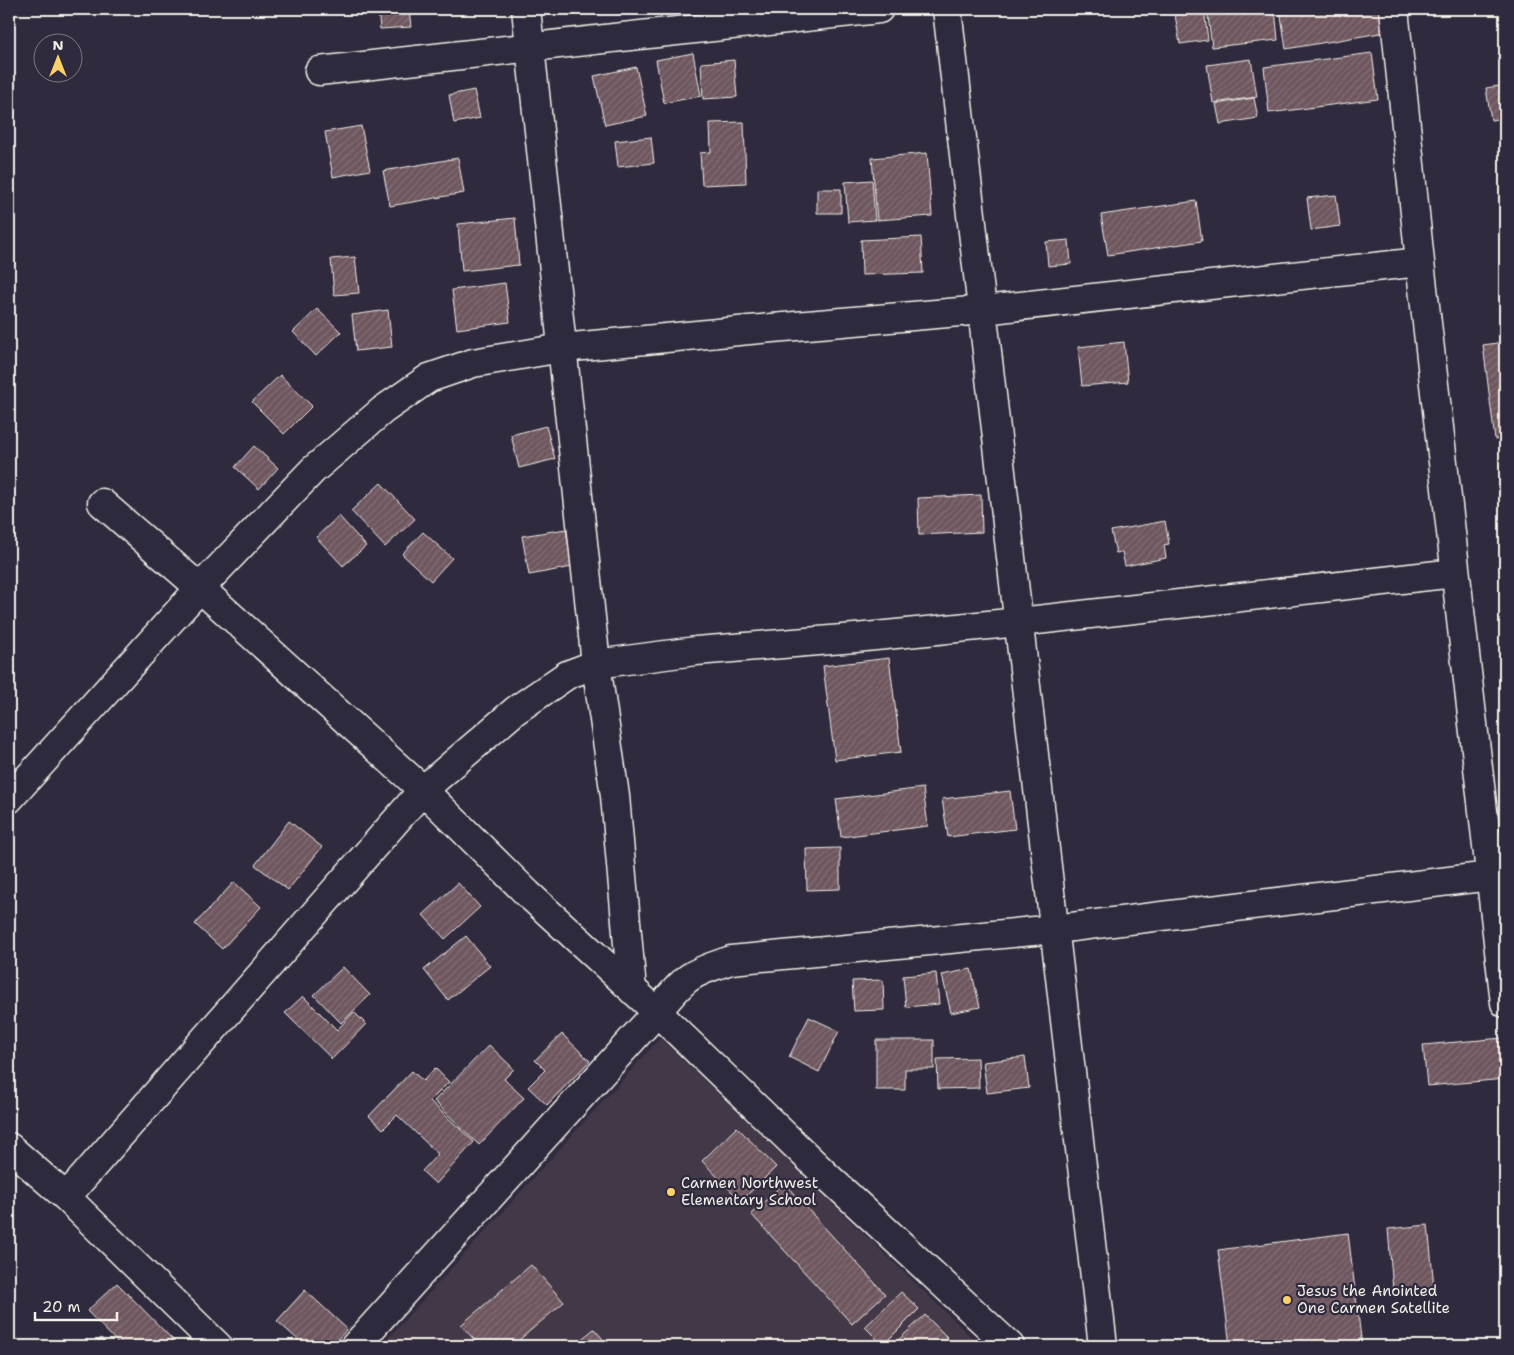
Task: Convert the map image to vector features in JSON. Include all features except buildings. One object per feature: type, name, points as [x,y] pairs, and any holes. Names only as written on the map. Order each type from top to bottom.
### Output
[{"type":"street","points":[[526,9],[596,664],[615,796],[632,990]]},
{"type":"street","points":[[319,71],[879,9]]},
{"type":"street","points":[[948,9],[1104,1346]]},
{"type":"street","points":[[1394,9],[1420,262],[1505,1004]]},
{"type":"street","points":[[9,799],[200,588],[313,470],[383,410],[429,378],[473,363],[562,348],[983,310],[1420,262]]},
{"type":"street","points":[[102,503],[200,588],[423,790],[528,894],[657,1012],[828,1177],[1010,1346]]},
{"type":"street","points":[[66,1197],[423,790],[516,710],[566,675],[596,664],[696,651],[1019,622],[1455,573]]},
{"type":"street","points":[[355,1346],[676,989],[690,977],[707,968],[731,960],[1055,929],[1490,876]]},
{"type":"street","points":[[9,1147],[66,1197],[218,1346]]},
{"type":"shaded area","name":"Carmen Northwest Elementary School","points":[[660,1038],[981,1346],[381,1346]]},
{"type":"place","name":"Carmen Northwest Elementary School","points":[[671,1192]]},
{"type":"place","name":"Jesus the Anointed One Carmen Satellite","points":[[1287,1300]]}]
